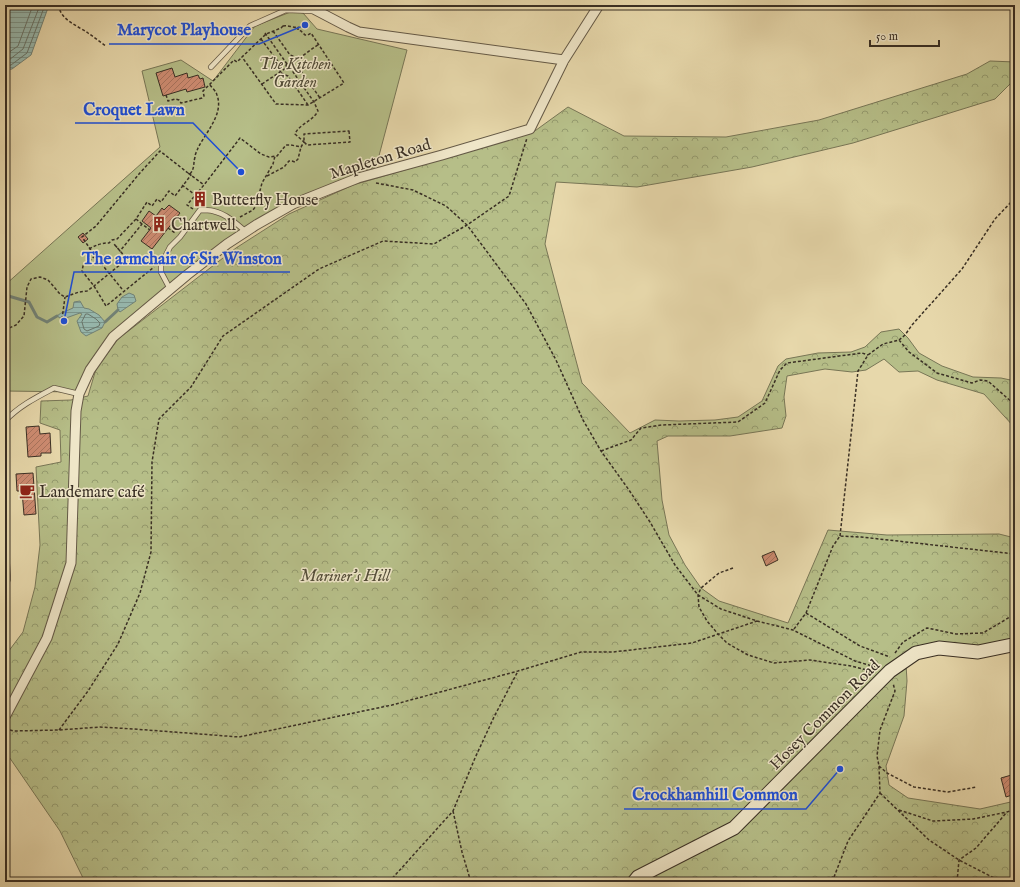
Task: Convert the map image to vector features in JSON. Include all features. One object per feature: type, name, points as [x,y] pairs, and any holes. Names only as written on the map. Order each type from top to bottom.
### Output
[{"type":"main road","name":"Hosey Common Road","points":[[634,882],[638,877],[734,828],[888,673],[916,653],[939,648],[978,652],[1015,644]]},
{"type":"street","points":[[306,5],[359,32],[564,60]]},
{"type":"street","points":[[530,129],[564,60],[599,5]]},
{"type":"street","name":"Mapleton Road","points":[[5,717],[46,638],[71,563],[76,411],[79,394],[90,370],[113,337],[223,247],[246,231],[293,204],[358,178],[530,129]]},
{"type":"lane","points":[[211,68],[250,26],[286,10],[317,11]]},
{"type":"lane","points":[[170,289],[161,272],[161,265],[170,247],[180,237],[200,210],[213,211],[226,216],[246,231]]},
{"type":"lane","points":[[5,421],[30,401],[54,388],[79,394]]},
{"type":"lane","points":[[5,532],[8,579],[5,588]]},
{"type":"path","points":[[58,5],[59,9],[70,22],[106,46]]},
{"type":"path","points":[[166,95],[168,101],[176,99],[181,103],[202,98],[204,96],[203,91],[234,60],[237,62],[265,33],[286,26],[298,27],[298,30],[306,35],[311,33],[344,83],[308,105],[276,104],[242,57]]},
{"type":"path","points":[[273,31],[290,55],[298,59],[300,64],[299,68],[320,98]]},
{"type":"path","points":[[262,84],[286,68],[287,64],[265,33]]},
{"type":"path","points":[[261,38],[279,63],[280,72],[283,75],[288,76],[308,105]]},
{"type":"path","points":[[287,64],[291,64],[319,44]]},
{"type":"path","points":[[290,69],[292,66],[291,64]]},
{"type":"path","points":[[265,177],[284,167],[289,161],[292,160],[295,162],[298,159],[304,142],[304,134],[349,131],[350,142],[307,145],[304,142],[295,134],[297,129],[315,116],[318,111],[314,102],[290,69],[286,68]]},
{"type":"path","points":[[89,248],[103,243],[109,243],[112,240],[117,239],[136,219],[147,202],[152,206],[157,199],[161,202],[169,191],[175,196],[191,175],[189,174],[195,165],[195,157],[199,147],[216,116],[219,106],[217,94],[210,85]]},
{"type":"path","points":[[59,730],[88,690],[118,644],[140,593],[151,552],[152,462],[159,420],[191,387],[223,336],[318,270],[383,241],[434,244],[467,225],[508,196],[530,129]]},
{"type":"path","points":[[187,205],[240,138],[261,154],[269,157],[276,156],[286,145],[301,147]]},
{"type":"path","points":[[122,289],[95,256],[82,237],[96,226],[160,151],[204,185]]},
{"type":"path","points":[[233,220],[248,213],[256,206],[262,183],[273,164],[275,156]]},
{"type":"path","points":[[358,178],[413,190],[446,206],[467,225],[526,304],[556,360],[583,420],[650,522],[675,565],[698,596],[721,609],[757,621],[793,630],[855,660],[888,673],[895,690],[880,730],[877,756],[880,793],[848,841],[834,877],[834,882]]},
{"type":"path","points":[[182,185],[198,197]]},
{"type":"path","points":[[793,630],[806,613],[833,546],[840,536],[858,371],[868,355],[883,344],[899,340],[905,335],[912,325],[962,269],[995,219],[1015,198]]},
{"type":"path","points":[[136,219],[150,230]]},
{"type":"path","points":[[112,240],[120,251],[142,224]]},
{"type":"path","points":[[65,297],[87,291],[127,259],[114,244]]},
{"type":"path","points":[[95,256],[83,266],[82,269],[106,306],[163,260]]},
{"type":"path","points":[[5,330],[16,325],[24,316],[28,287],[31,279],[40,277],[48,280],[60,294],[65,297]]},
{"type":"path","points":[[62,319],[65,297]]},
{"type":"path","points":[[899,340],[909,352],[937,373],[972,383],[980,380],[988,381],[1015,406]]},
{"type":"path","points":[[602,451],[631,440],[640,428],[662,424],[738,422],[766,403],[780,370],[787,363],[862,352],[868,355]]},
{"type":"path","points":[[840,536],[1015,554]]},
{"type":"path","points":[[733,568],[719,573],[702,588],[698,596],[699,607],[707,621],[727,643],[748,655],[774,662],[810,660],[888,673]]},
{"type":"path","points":[[806,613],[860,646],[892,658],[903,642],[927,628],[956,634],[983,633],[1015,614]]},
{"type":"path","points":[[5,729],[14,731],[100,727],[239,738],[392,705],[518,671],[581,652],[613,652],[692,643],[757,621]]},
{"type":"path","points":[[389,882],[453,812],[475,758],[518,671]]},
{"type":"path","points":[[879,766],[887,773],[914,786],[948,792],[977,787]]},
{"type":"path","points":[[880,793],[929,840],[959,860],[1005,882]]},
{"type":"path","points":[[898,810],[933,821],[973,819],[1015,809]]},
{"type":"path","points":[[453,812],[470,882]]},
{"type":"path","points":[[957,882],[959,860],[976,848],[1007,812]]},
{"type":"path","points":[[792,882],[834,877]]},
{"type":"green space","name":"The Kitchen Garden","points":[[293,11],[303,13],[317,29],[407,50],[376,167],[357,173],[291,203],[112,332],[76,392],[5,391],[5,285],[160,147],[142,71],[181,60],[213,81],[255,26]]},
{"type":"green space","name":"Mariner's Hill","points":[[990,61],[1015,62],[1015,79],[995,99],[853,143],[752,167],[637,187],[556,182],[545,244],[582,383],[630,433],[655,420],[715,420],[738,417],[762,401],[778,366],[786,359],[818,353],[851,352],[865,347],[881,332],[899,329],[919,353],[942,366],[973,377],[1001,378],[1015,381],[1015,428],[984,394],[937,380],[918,371],[899,372],[884,359],[866,370],[852,372],[825,369],[787,376],[784,397],[786,416],[782,428],[730,436],[668,436],[657,441],[662,500],[669,535],[685,565],[701,588],[719,601],[788,623],[828,530],[887,535],[999,534],[1015,538],[1015,642],[943,650],[906,664],[907,681],[904,716],[886,766],[889,785],[908,798],[980,809],[1015,801],[1015,882],[85,882],[60,831],[5,751],[5,656],[23,632],[35,587],[40,545],[36,467],[61,462],[60,430],[40,423],[41,401],[71,400],[88,396],[96,369],[118,339],[236,248],[289,214],[353,185],[532,133],[568,107],[624,136],[726,137],[819,120],[967,74]]},
{"type":"water","points":[[5,5],[49,5],[31,55],[12,69],[5,70]]},
{"type":"water","points":[[129,293],[134,295],[136,301],[120,312],[117,304],[122,297]]},
{"type":"water","points":[[80,301],[84,308],[89,309],[99,315],[105,322],[102,328],[86,336],[81,332],[77,321],[82,314],[80,313],[66,318],[60,318],[57,316],[73,308],[74,302]]},
{"type":"building","points":[[172,68],[175,77],[187,73],[188,78],[198,75],[200,79],[203,78],[205,87],[187,92],[186,89],[163,96],[156,73]]},
{"type":"building","name":"Chartwell","points":[[169,205],[180,213],[152,249],[141,241],[151,228],[142,221],[149,211],[156,216],[162,208],[164,210]]},
{"type":"building","points":[[83,233],[88,239],[83,243],[78,237]]},
{"type":"building","points":[[39,426],[40,434],[50,433],[51,453],[41,453],[41,456],[28,457],[26,427]]},
{"type":"building","points":[[33,473],[36,514],[24,515],[22,491],[17,491],[16,474]]},
{"type":"building","points":[[774,551],[778,560],[766,566],[762,556]]},
{"type":"building","points":[[1015,774],[1015,794],[1006,797],[1001,778]]},
{"type":"waterway","points":[[5,295],[29,302],[37,317],[47,322],[57,316]]},
{"type":"waterway","points":[[105,322],[118,310]]},
{"type":"place","name":"Marycot Playhouse","points":[[305,25]]},
{"type":"place","name":"Croquet Lawn","points":[[241,172]]},
{"type":"place","name":"Butterfly House","points":[[200,199]]},
{"type":"place","name":"Chartwell","points":[[159,224]]},
{"type":"place","name":"The armchair of Sir Winston","points":[[64,321]]},
{"type":"place","name":"Landemare café","points":[[27,491]]},
{"type":"place","name":"Crockhamhill Common","points":[[840,769]]}]
